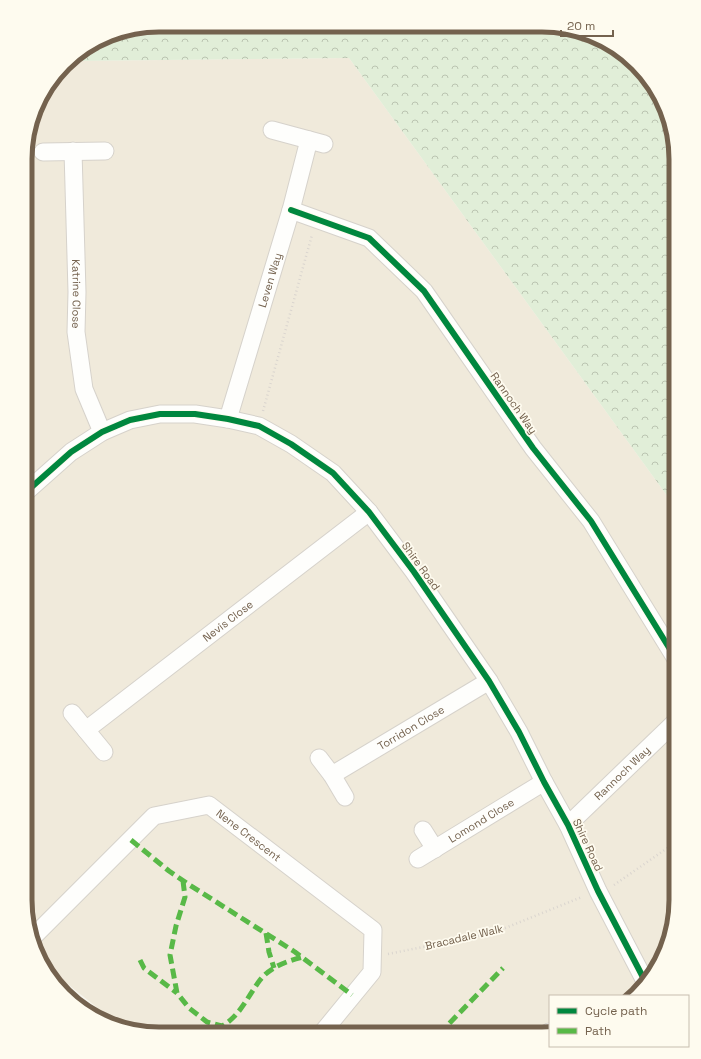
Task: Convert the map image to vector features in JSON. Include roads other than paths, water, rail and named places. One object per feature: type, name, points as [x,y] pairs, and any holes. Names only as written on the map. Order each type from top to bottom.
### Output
[{"type":"street","name":"Leven Way","points":[[228,419],[291,210],[316,142],[272,130]]},
{"type":"street","name":"Katrine Close","points":[[73,151],[77,292],[76,332],[84,389],[102,432]]},
{"type":"street","points":[[43,152],[105,151]]},
{"type":"street","name":"Rannoch Way","points":[[291,210],[369,238],[424,291],[533,448],[591,521],[669,648]]},
{"type":"street","name":"Shire Road","points":[[32,487],[71,452],[102,432],[130,420],[160,414],[195,414],[260,426],[291,444],[333,473],[369,512],[414,572],[489,681],[519,732],[568,825],[600,895],[643,977]]},
{"type":"street","name":"Nevis Close","points":[[86,730],[369,512]]},
{"type":"street","name":"Torridon Close","points":[[332,775],[489,681]]},
{"type":"street","points":[[72,713],[104,752]]},
{"type":"street","name":"Rannoch Way","points":[[568,825],[669,728]]},
{"type":"street","points":[[319,758],[332,775],[345,797]]},
{"type":"street","name":"Lomond Close","points":[[418,859],[544,782]]},
{"type":"street","name":"Nene Crescent","points":[[36,933],[154,816],[208,805],[373,930],[372,972],[327,1027]]},
{"type":"street","points":[[423,830],[435,849]]}]
